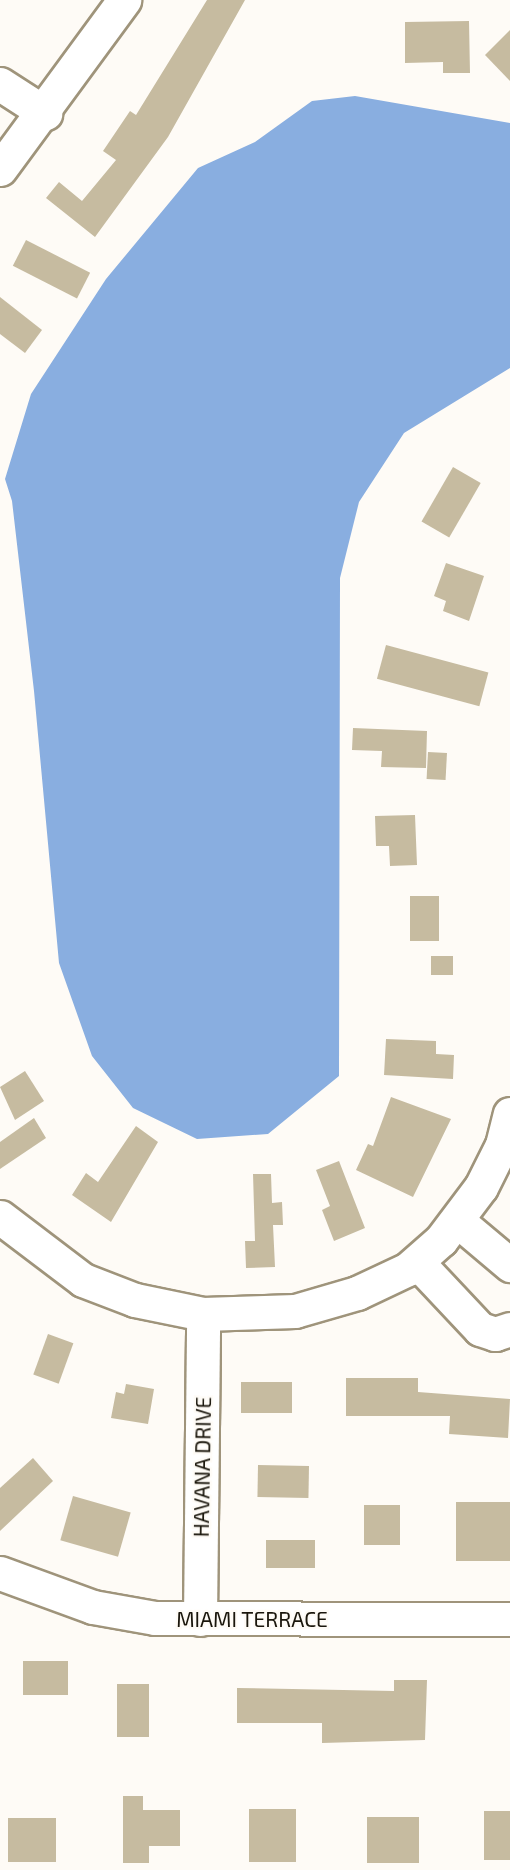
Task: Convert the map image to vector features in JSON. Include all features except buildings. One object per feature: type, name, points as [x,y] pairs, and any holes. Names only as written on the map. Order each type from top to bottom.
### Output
[{"type":"street","points":[[0,169],[45,113],[123,0]]},
{"type":"street","points":[[0,84],[45,113]]},
{"type":"street","points":[[0,1217],[83,1280],[135,1300],[203,1314],[295,1311],[357,1293],[417,1262],[459,1222],[502,1145],[510,1114]]},
{"type":"street","points":[[459,1222],[510,1265]]},
{"type":"street","points":[[417,1262],[480,1329],[495,1334],[510,1329]]},
{"type":"street","name":"HAVANA DRIVE","points":[[200,1619],[203,1314]]},
{"type":"street","name":"MIAMI TERRACE","points":[[0,1573],[93,1607],[155,1618],[510,1619]]},
{"type":"water","points":[[355,96],[510,123],[510,368],[404,433],[359,502],[340,578],[339,1076],[268,1134],[197,1139],[133,1108],[92,1056],[59,963],[34,691],[12,501],[5,479],[31,394],[106,279],[198,168],[255,142],[312,101]]}]
